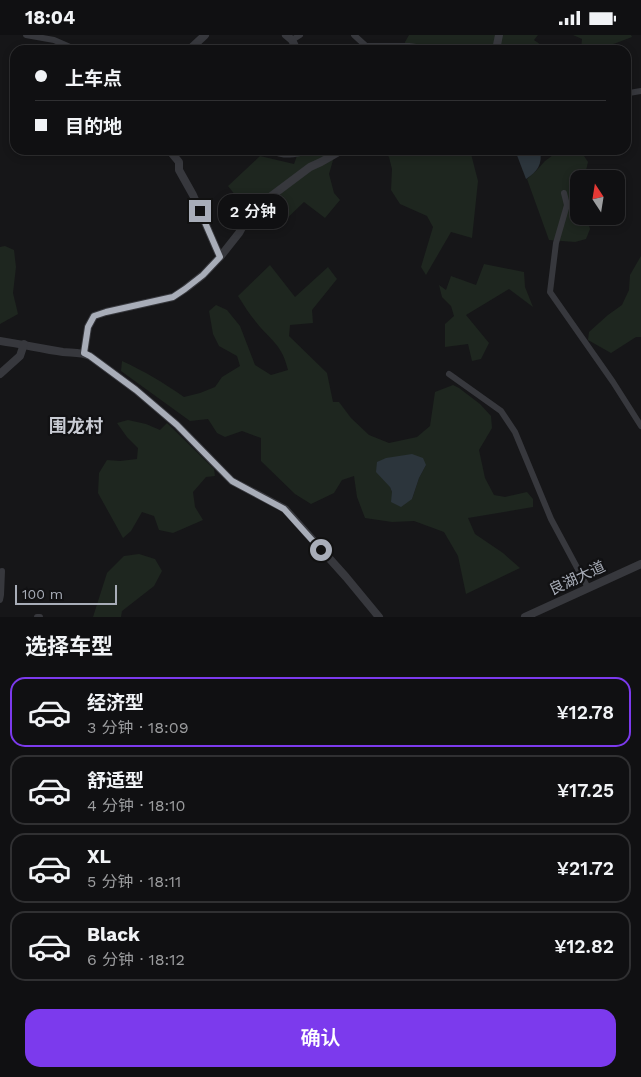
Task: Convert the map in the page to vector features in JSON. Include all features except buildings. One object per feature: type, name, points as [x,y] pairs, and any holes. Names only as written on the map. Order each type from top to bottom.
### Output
[{"type":"street","points":[[26,35],[54,40],[66,45]]},
{"type":"street","points":[[194,45],[205,35]]},
{"type":"street","points":[[289,38],[300,35]]},
{"type":"street","points":[[354,35],[365,45]]},
{"type":"street","points":[[173,155],[179,163],[179,170],[193,195],[220,257]]},
{"type":"street","points":[[84,353],[88,327],[94,316],[173,297],[185,289],[203,275],[220,257],[239,233],[249,215],[258,206],[310,167],[321,163],[332,155]]},
{"type":"street","points":[[564,193],[567,205],[556,243],[550,292],[641,425]]},
{"type":"street","points":[[0,341],[63,352],[84,353],[90,356],[136,390],[177,425],[232,481],[284,509],[346,577],[379,617]]},
{"type":"street","points":[[0,374],[20,356],[24,344]]},
{"type":"street","points":[[449,374],[501,411],[515,432],[551,519],[588,589]]},
{"type":"street","name":"良湖大道","points":[[525,617],[641,564]]},
{"type":"street","points":[[0,600],[2,571]]},
{"type":"shaded area","points":[[409,35],[538,35],[534,40],[541,45],[405,45]]},
{"type":"shaded area","points":[[573,35],[631,35],[632,37],[611,45],[581,45],[582,39]]},
{"type":"shaded area","points":[[297,155],[335,155],[329,174],[334,193],[340,200],[325,218],[304,202],[279,226],[259,225],[228,186],[260,156],[294,164]]},
{"type":"shaded area","points":[[387,155],[471,155],[478,181],[472,238],[451,232],[426,275],[421,267],[433,227],[427,216],[400,204],[391,190],[392,169]]},
{"type":"shaded area","points":[[517,155],[541,155],[538,167],[526,179]]},
{"type":"shaded area","points":[[553,155],[583,155],[588,162],[586,170],[570,170],[570,225],[589,225],[590,229],[586,239],[575,242],[549,240],[527,179]]},
{"type":"shaded area","points":[[5,246],[14,250],[16,267],[13,293],[18,314],[0,324],[0,247]]},
{"type":"shaded area","points":[[641,256],[641,337],[636,337],[611,353],[588,340],[589,332],[622,305],[629,290],[630,275]]},
{"type":"shaded area","points":[[484,264],[524,272],[525,287],[533,307],[509,289],[466,315],[489,343],[481,359],[472,361],[468,344],[445,347],[445,324],[454,316],[451,306],[442,297],[439,285],[446,290],[451,276],[476,285]]},
{"type":"shaded area","points":[[270,265],[295,297],[328,267],[337,279],[312,310],[313,323],[290,325],[289,336],[327,373],[333,402],[339,402],[351,418],[369,435],[389,443],[417,437],[430,426],[435,392],[453,385],[480,404],[491,416],[492,428],[479,450],[485,478],[494,495],[505,497],[527,492],[533,499],[533,507],[468,518],[475,534],[503,553],[520,568],[466,594],[458,556],[444,532],[414,521],[392,522],[365,518],[357,497],[354,476],[342,480],[334,493],[311,504],[295,494],[261,461],[261,438],[242,431],[225,437],[217,433],[208,419],[190,421],[121,371],[122,361],[154,377],[184,397],[215,387],[222,377],[240,366],[237,356],[219,346],[213,334],[209,311],[216,305],[227,310],[240,326],[255,365],[271,375],[288,370],[286,361],[279,348],[253,319],[238,296]],"holes":[[[426,465],[419,478],[412,499],[392,492],[390,487]]]},
{"type":"shaded area","points":[[128,420],[146,424],[160,430],[167,423],[214,469],[215,476],[206,477],[193,492],[195,507],[203,520],[173,533],[159,530],[154,516],[142,512],[131,531],[123,538],[98,493],[99,473],[107,460],[137,459],[138,448],[117,423]]},
{"type":"shaded area","points":[[412,454],[423,458],[426,465],[419,478],[412,499],[401,507],[391,502],[392,492],[390,487],[376,472],[377,462],[386,458]]},
{"type":"shaded area","points":[[139,554],[155,559],[162,571],[154,586],[122,611],[121,617],[93,617],[107,573],[124,556]]},
{"type":"district","name":"围龙村","points":[[76,426]]},
{"type":"route","points":[[200,211],[220,257],[203,275],[173,297],[94,316],[88,327],[84,353],[136,390],[177,425],[232,481],[284,509],[321,550]]}]
